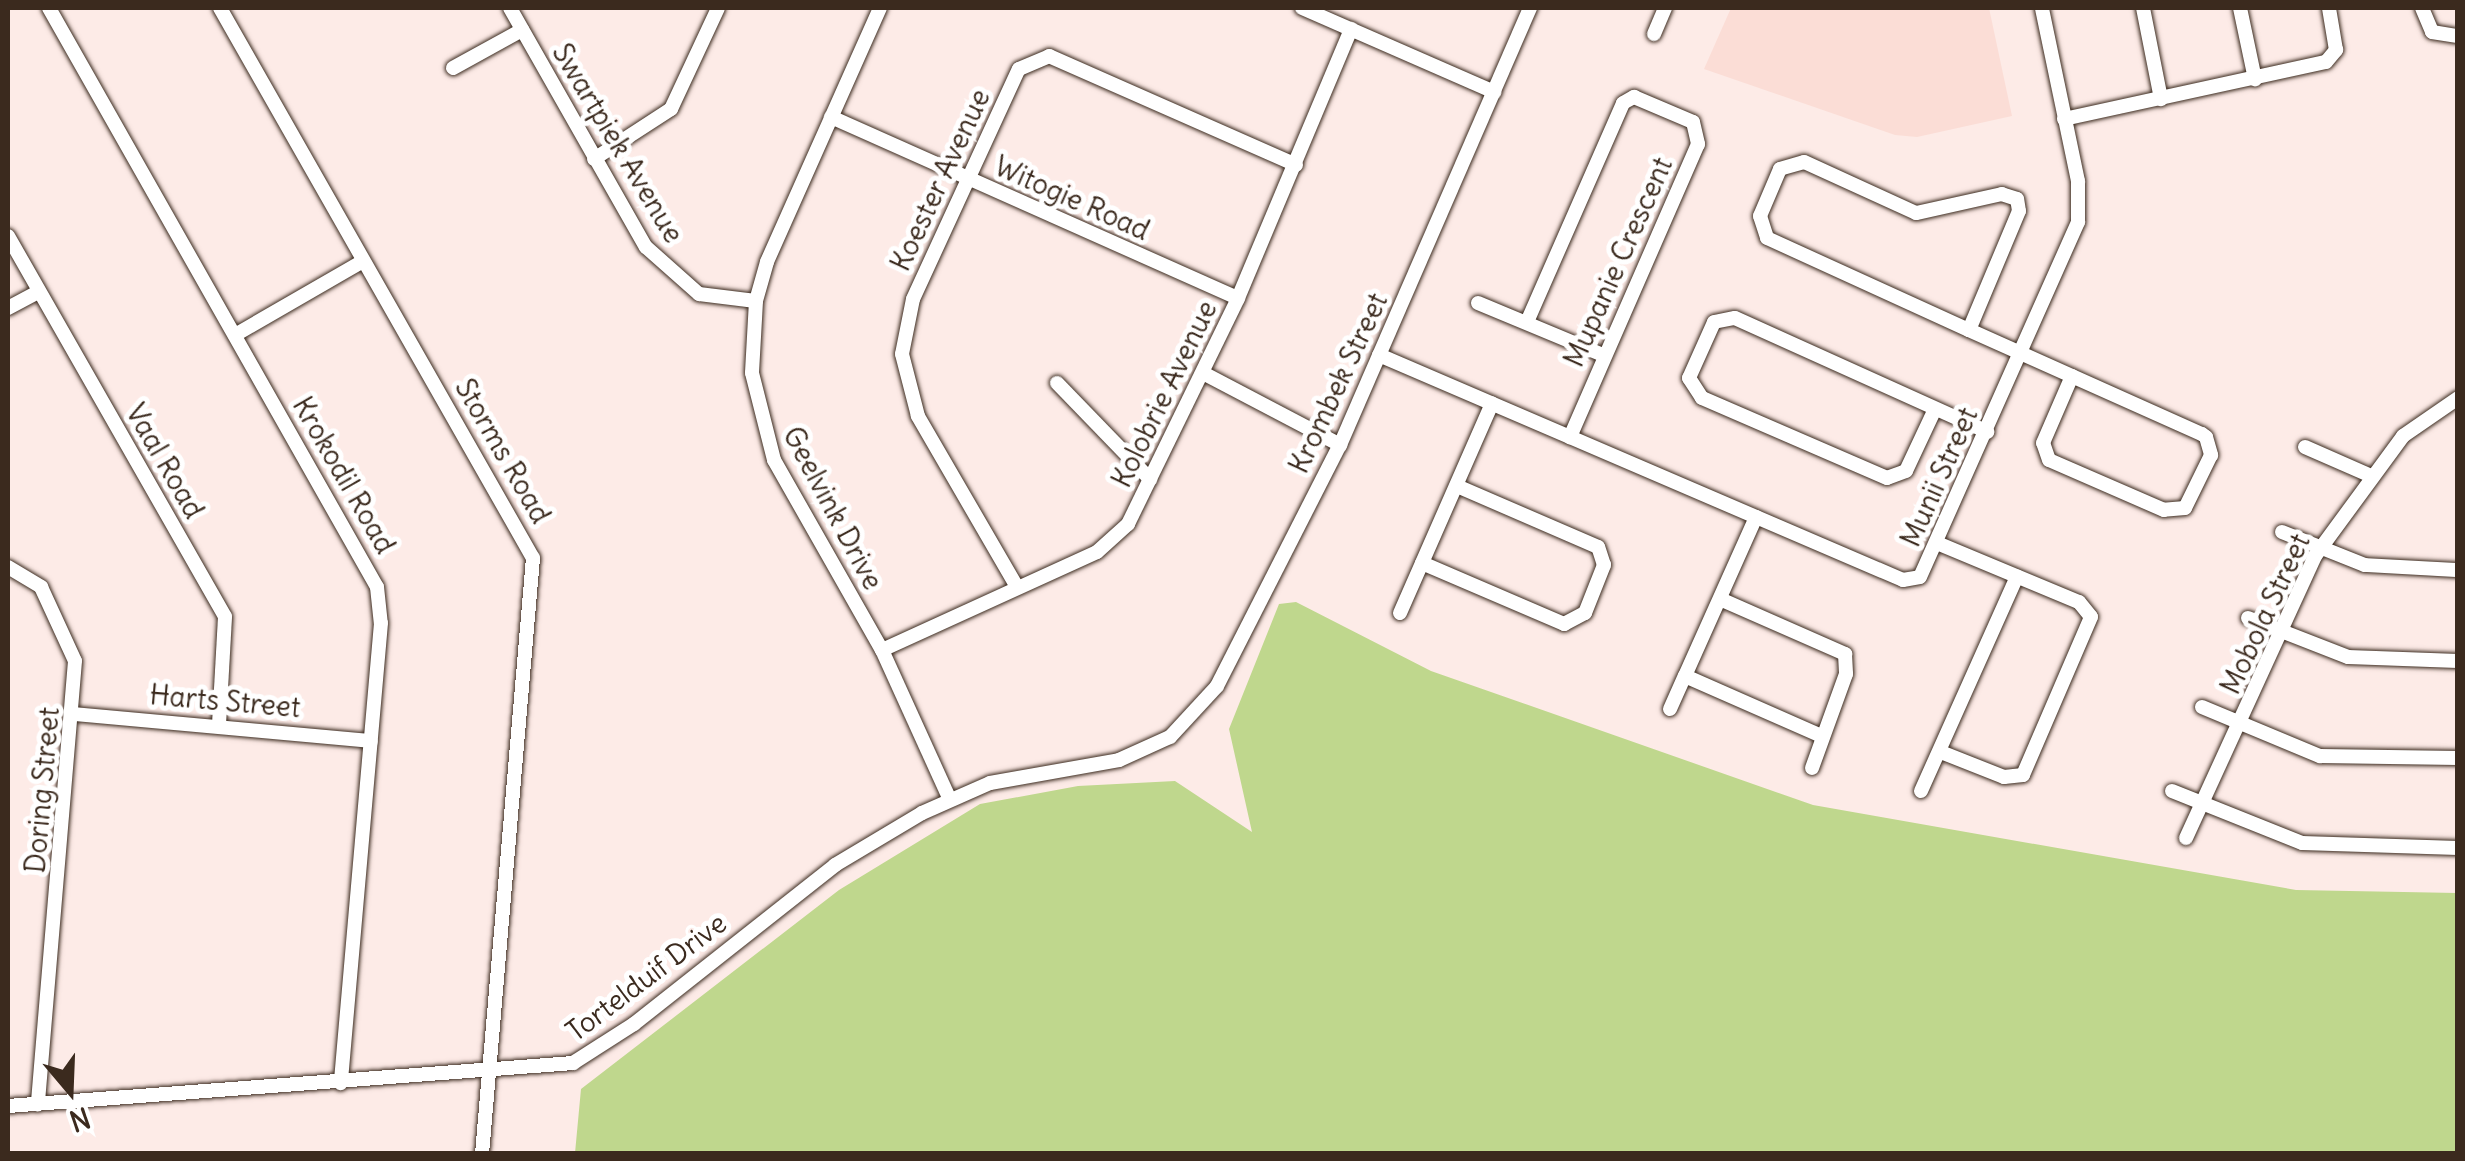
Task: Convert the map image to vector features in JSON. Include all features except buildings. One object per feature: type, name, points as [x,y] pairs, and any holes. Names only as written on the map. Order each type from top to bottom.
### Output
[{"type":"street","name":"Krokodil Road","points":[[49,8],[378,587],[381,622],[341,1084]]},
{"type":"street","name":"Storms Road","points":[[220,8],[522,534],[535,568],[482,1154]]},
{"type":"street","name":"Swartpiek Avenue","points":[[510,8],[646,247],[680,281],[711,298],[756,301]]},
{"type":"street","points":[[594,159],[671,109],[718,8]]},
{"type":"street","name":"Geelvink Drive","points":[[880,8],[756,301],[752,373],[765,438],[882,650],[949,798]]},
{"type":"street","points":[[1302,8],[1494,92]]},
{"type":"street","name":"Krombek Street","points":[[1150,749],[1181,729],[1218,686],[1340,445],[1530,8]]},
{"type":"street","points":[[1654,34],[1665,8]]},
{"type":"street","name":"Munii Street","points":[[1379,355],[1903,580],[1922,574],[2022,353],[2080,209],[2042,8]]},
{"type":"street","points":[[2143,8],[2161,99]]},
{"type":"street","points":[[2240,8],[2255,79]]},
{"type":"street","points":[[2064,119],[2255,79],[2330,59],[2336,46],[2329,8]]},
{"type":"street","points":[[2422,8],[2428,28],[2458,36]]},
{"type":"street","name":"Kolobrie Avenue","points":[[882,650],[1110,545],[1128,524],[1238,298],[1351,29]]},
{"type":"street","points":[[453,68],[522,30]]},
{"type":"street","name":"Koester Avenue","points":[[1016,587],[918,416],[903,368],[906,320],[966,179],[1019,69],[1044,56],[1296,165]]},
{"type":"street","name":"Mupanie Crescent","points":[[1527,322],[1620,106],[1634,97],[1686,118],[1696,128],[1698,144],[1570,437]]},
{"type":"street","name":"Witogie Road","points":[[831,117],[1238,298]]},
{"type":"street","points":[[1969,330],[2019,212],[2018,199],[2002,194],[1916,213],[1804,162],[1780,170],[1760,216],[1767,238],[1969,330],[2022,353],[2206,437],[2211,456],[2185,508],[2164,510],[2049,460],[2043,443],[2072,376]]},
{"type":"street","name":"Vaal Road","points":[[8,236],[226,616],[219,725]]},
{"type":"street","points":[[235,336],[364,260]]},
{"type":"street","points":[[8,308],[38,292]]},
{"type":"street","points":[[1478,303],[1604,355]]},
{"type":"street","points":[[1935,409],[1906,471],[1886,478],[1694,392],[1690,372],[1711,326],[1730,318],[1987,432]]},
{"type":"street","points":[[1203,373],[1340,445]]},
{"type":"street","points":[[1056,383],[1150,480]]},
{"type":"street","name":"Mobola Street","points":[[2186,838],[2206,804],[2280,629],[2321,547],[2371,476],[2415,424],[2458,398]]},
{"type":"street","points":[[1400,613],[1492,403]]},
{"type":"street","points":[[2305,447],[2371,476]]},
{"type":"street","points":[[1422,562],[1564,624],[1586,613],[1604,565],[1598,547],[1456,486]]},
{"type":"street","points":[[1670,709],[1691,679],[1756,517]]},
{"type":"street","points":[[2282,532],[2376,568],[2458,570]]},
{"type":"street","points":[[1937,542],[2089,609],[2089,628],[2020,777],[2004,778],[1941,752]]},
{"type":"street","name":"Doring Street","points":[[8,567],[42,586],[68,634],[76,661],[38,1104]]},
{"type":"street","points":[[1921,790],[2018,576]]},
{"type":"street","points":[[1720,599],[1844,654],[1846,674],[1812,768]]},
{"type":"street","points":[[2248,618],[2348,656],[2458,661]]},
{"type":"street","points":[[1691,679],[1822,736]]},
{"type":"street","name":"Mobola Street","points":[[2202,707],[2241,724]]},
{"type":"street","name":"Harts Street","points":[[74,714],[371,741]]},
{"type":"street","points":[[2241,724],[2320,756],[2458,758]]},
{"type":"street","name":"Tortelduif Drive","points":[[8,1106],[547,1069],[584,1058],[834,865],[949,798],[1150,749]]},
{"type":"street","points":[[2172,791],[2315,845],[2458,848]]},
{"type":"shaded area","points":[[1731,8],[1989,8],[2012,116],[1917,137],[1895,135],[1704,69]]},
{"type":"green space","points":[[1296,602],[1431,671],[1813,805],[2296,890],[2457,893],[2457,1153],[575,1153],[581,1089],[839,890],[980,804],[1078,786],[1175,781],[1252,832],[1229,729],[1279,604]]}]
